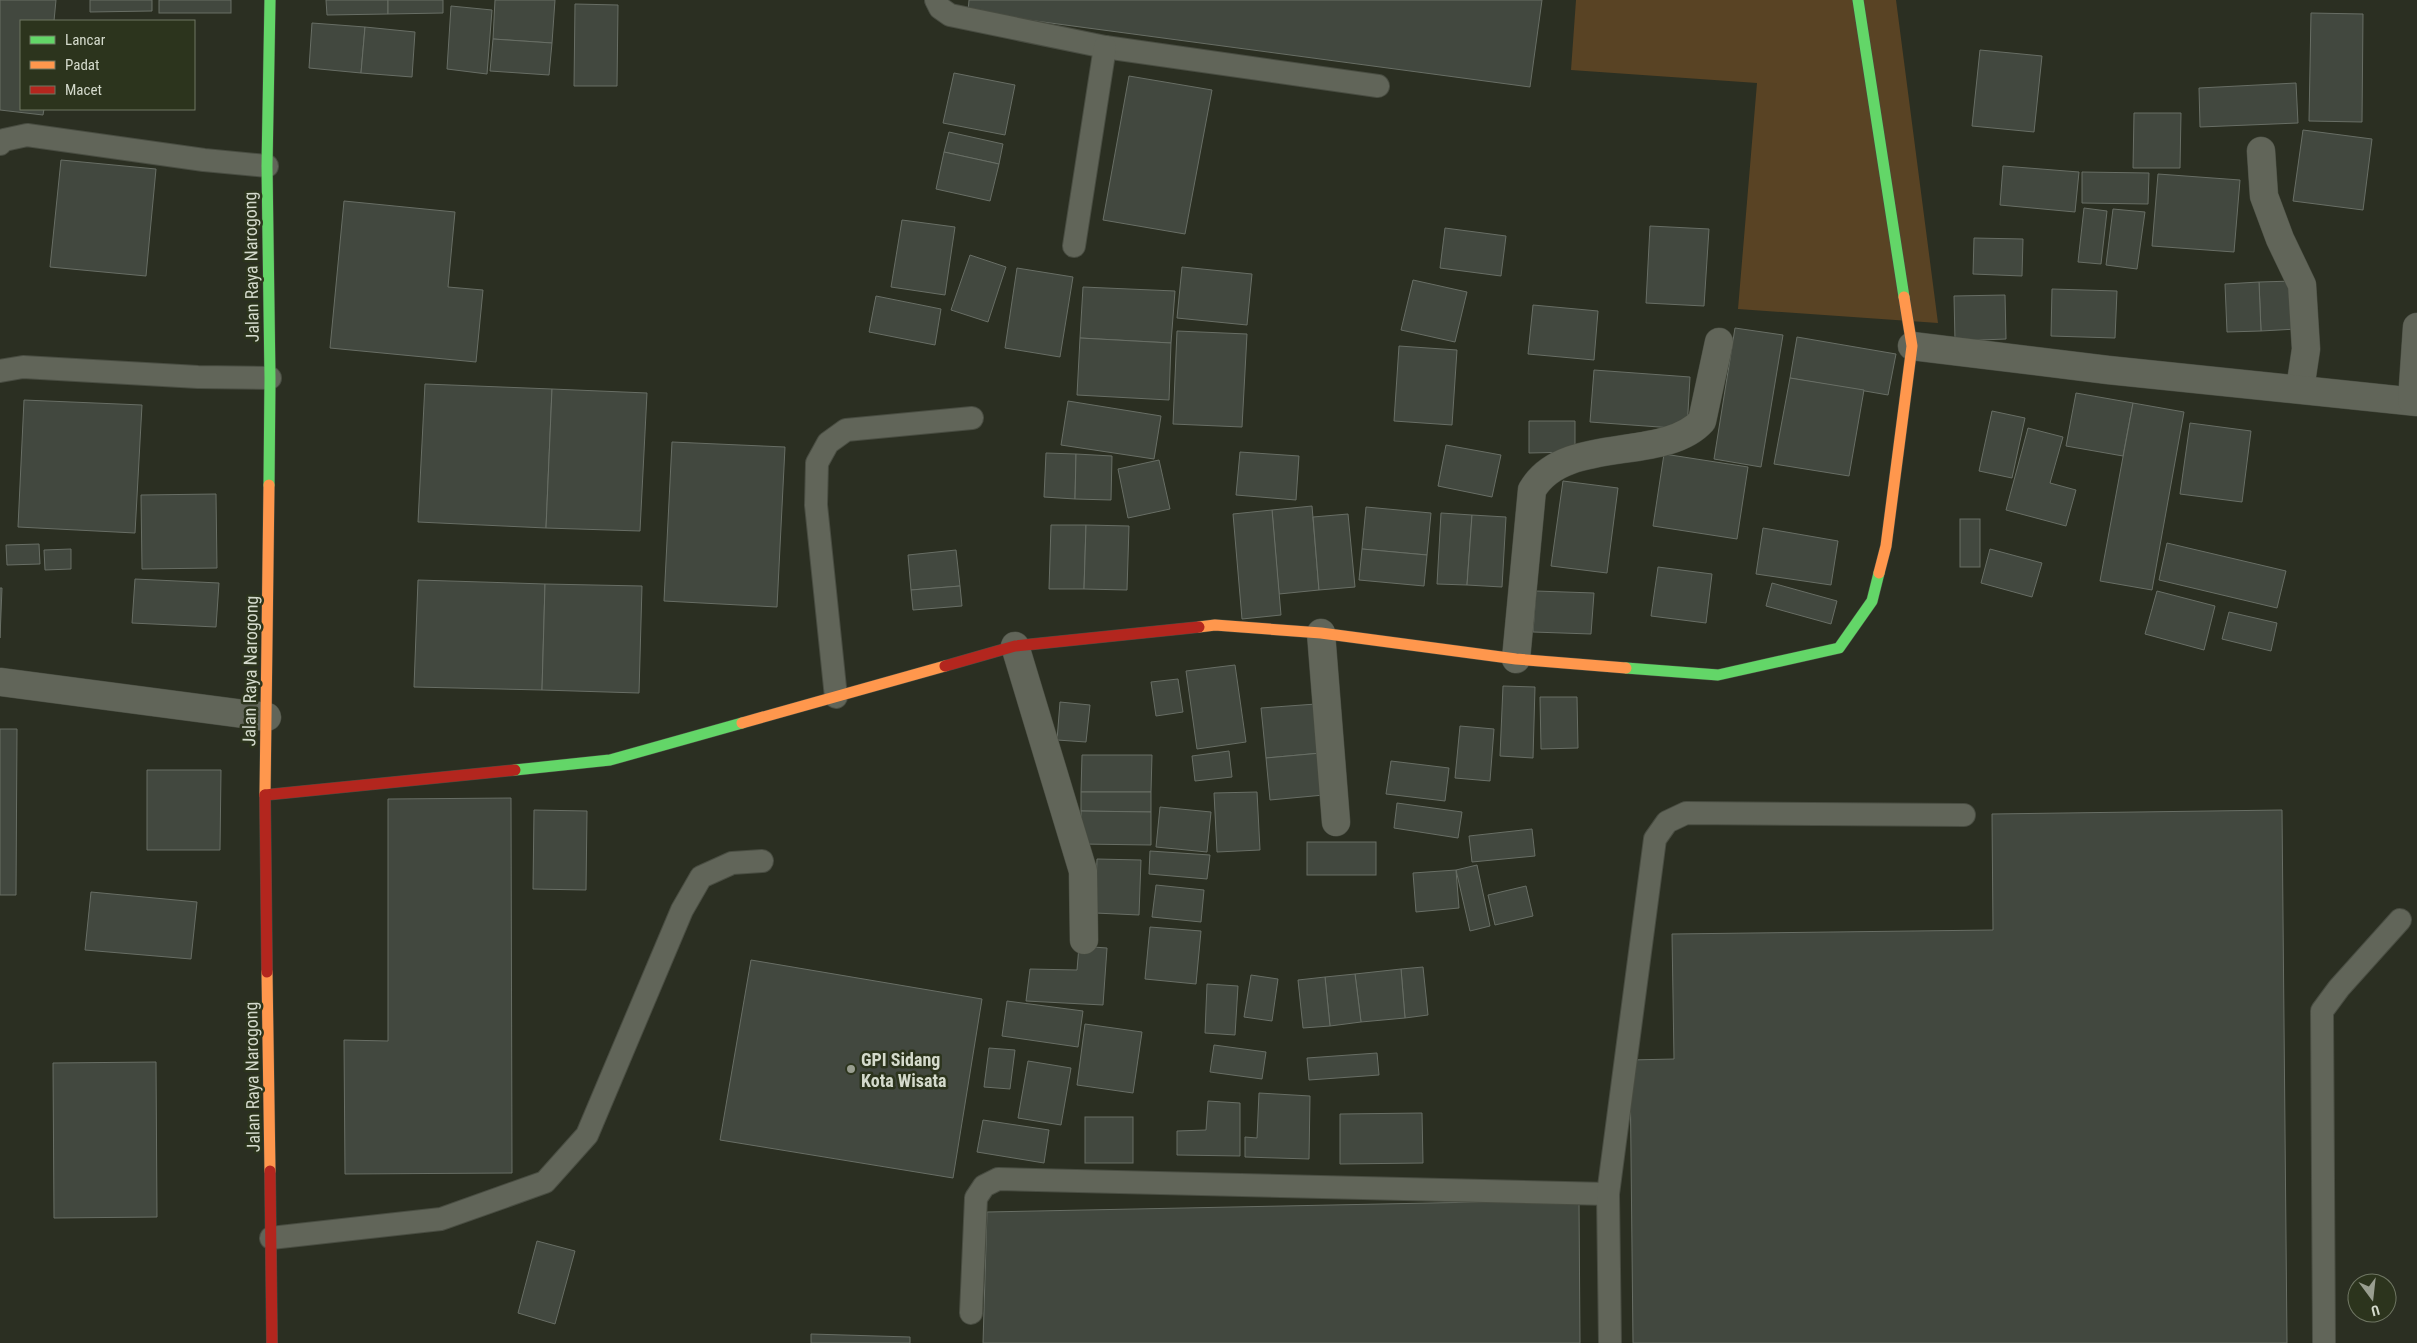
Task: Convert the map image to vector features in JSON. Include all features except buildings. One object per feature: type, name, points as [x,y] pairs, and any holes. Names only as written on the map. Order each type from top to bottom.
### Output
[{"type":"street","name":"Jalan Raya Narogong","points":[[270,0],[267,166],[270,378],[266,795],[272,1343]]},
{"type":"street","points":[[266,795],[610,760],[1015,646],[1215,625],[1321,632],[1516,659],[1718,675],[1840,648],[1872,601],[1886,546],[1912,346],[1858,0]]},
{"type":"street","points":[[2261,151],[2264,196],[2280,239],[2302,285],[2306,349],[2300,389]]},
{"type":"street","points":[[1912,346],[2108,370],[2415,402],[2417,327]]},
{"type":"street","points":[[1516,659],[1532,490],[1538,480],[1557,465],[1576,458],[1663,441],[1694,430],[1702,421],[1719,342]]},
{"type":"street","points":[[1321,632],[1336,822]]},
{"type":"street","points":[[1015,646],[1083,872],[1084,940]]},
{"type":"street","points":[[0,682],[267,717]]},
{"type":"lane","points":[[936,0],[940,8],[950,15],[1105,47],[1378,86]]},
{"type":"lane","points":[[1074,246],[1105,47]]},
{"type":"lane","points":[[0,144],[4,140],[27,135],[204,160],[267,166]]},
{"type":"lane","points":[[0,371],[23,367],[198,377],[270,378]]},
{"type":"lane","points":[[836,697],[816,505],[817,463],[828,443],[846,430],[972,418]]},
{"type":"lane","points":[[1610,1343],[1608,1194],[1655,839],[1667,822],[1686,813],[1964,815]]},
{"type":"lane","points":[[271,1238],[441,1219],[545,1182],[587,1135],[682,910],[701,877],[732,863],[762,861]]},
{"type":"lane","points":[[2324,1343],[2322,1011],[2339,988],[2400,920]]},
{"type":"lane","points":[[971,1313],[976,1198],[984,1186],[998,1179],[1608,1194]]},
{"type":"shaded area","points":[[1576,0],[1896,0],[1938,323],[1738,309],[1757,83],[1571,70]]},
{"type":"traffic: fast","points":[[269,485],[270,378],[267,166],[270,0]]},
{"type":"traffic: fast","points":[[1858,0],[1904,297]]},
{"type":"traffic: fast","points":[[1626,668],[1718,675],[1839,648],[1872,601],[1879,573]]},
{"type":"traffic: fast","points":[[515,770],[610,760],[742,723]]},
{"type":"traffic: slow","points":[[1879,573],[1886,546],[1912,346],[1904,297]]},
{"type":"traffic: slow","points":[[265,795],[269,485]]},
{"type":"traffic: slow","points":[[1199,627],[1215,625],[1321,633],[1516,659],[1626,668]]},
{"type":"traffic: slow","points":[[742,723],[945,666]]},
{"type":"traffic: slow","points":[[267,972],[270,1171]]},
{"type":"traffic: jam","points":[[945,666],[1015,646],[1199,627]]},
{"type":"traffic: jam","points":[[265,795],[515,770]]},
{"type":"traffic: jam","points":[[265,795],[267,972]]},
{"type":"traffic: jam","points":[[270,1171],[272,1343]]},
{"type":"place","name":"GPI Sidang Kota Wisata","points":[[851,1069]]}]
